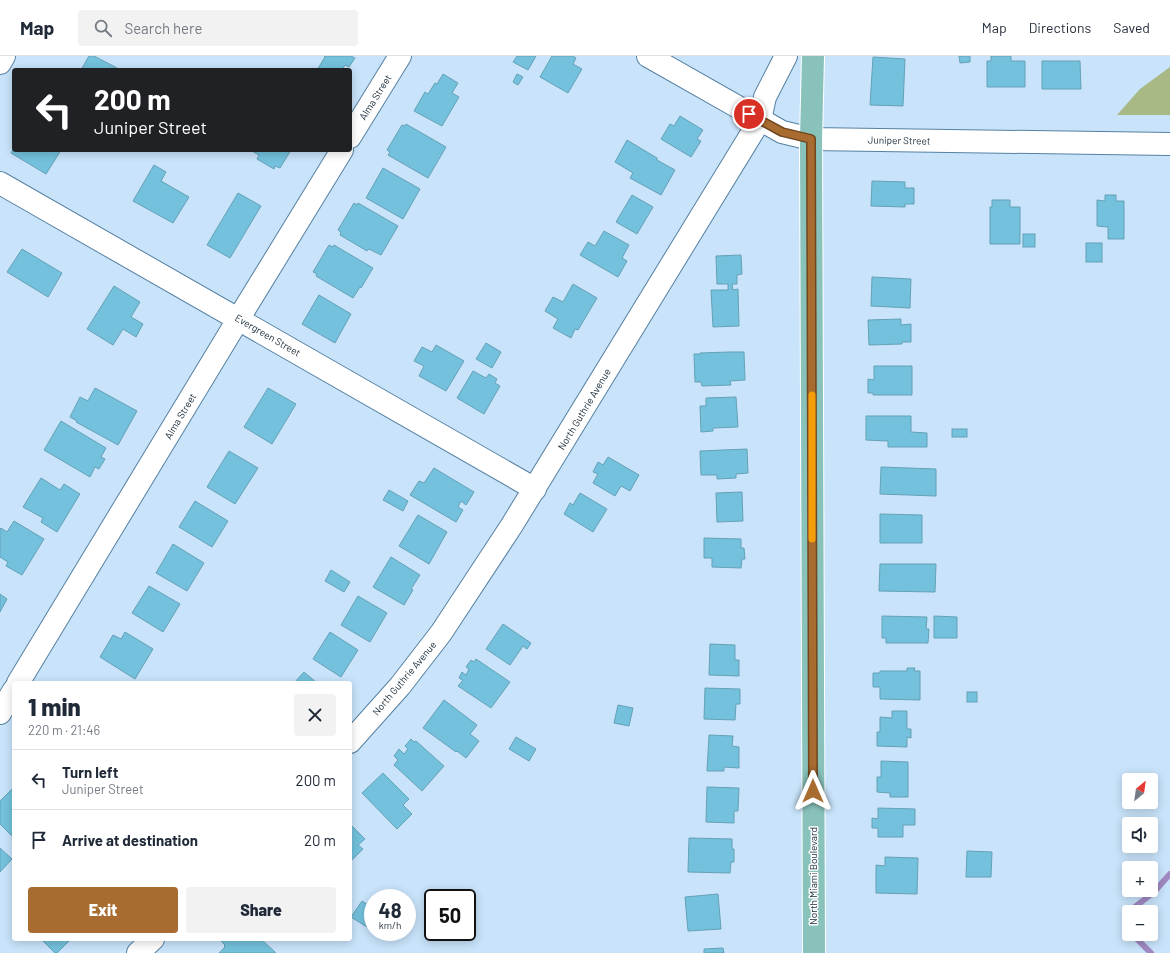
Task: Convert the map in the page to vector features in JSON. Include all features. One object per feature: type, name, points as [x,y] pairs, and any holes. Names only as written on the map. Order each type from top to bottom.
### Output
[{"type":"main road","name":"North Miami Boulevard","points":[[813,56],[811,139],[814,953]]},
{"type":"street","points":[[0,63],[4,56]]},
{"type":"street","name":"Alma Street","points":[[352,134],[400,56]]},
{"type":"street","name":"Juniper Street","points":[[648,56],[782,132],[811,139],[1170,144]]},
{"type":"street","name":"North Guthrie Avenue","points":[[352,740],[400,686],[441,634],[535,489],[760,120],[765,97],[786,56]]},
{"type":"street","name":"Alma Street","points":[[19,681],[341,152]]},
{"type":"street","name":"Evergreen Street","points":[[0,182],[535,489]]},
{"type":"street","points":[[0,714],[12,693]]},
{"type":"street","points":[[138,953],[150,941]]},
{"type":"green space","points":[[1170,67],[1170,115],[1117,115],[1140,89]]},
{"type":"building","points":[[89,56],[94,56],[117,68],[82,68]]},
{"type":"building","points":[[324,56],[351,56],[355,58],[349,67],[345,65],[343,68],[318,68],[325,57]]},
{"type":"building","points":[[517,56],[536,56],[528,70],[513,62]]},
{"type":"building","points":[[552,56],[573,56],[576,58],[573,64],[582,69],[568,93],[540,77]]},
{"type":"building","points":[[959,56],[970,56],[970,62],[960,63]]},
{"type":"building","points":[[991,56],[1011,56],[1011,61],[1025,61],[1025,87],[987,87],[987,61],[991,61]]},
{"type":"building","points":[[873,57],[905,59],[903,106],[870,105]]},
{"type":"building","points":[[1042,61],[1080,61],[1081,89],[1042,89]]},
{"type":"building","points":[[443,74],[458,83],[452,93],[459,97],[442,126],[414,111],[425,92],[428,94]]},
{"type":"building","points":[[517,74],[523,77],[518,85],[513,82]]},
{"type":"building","points":[[680,116],[703,130],[697,139],[701,141],[691,157],[661,139],[670,124],[674,126]]},
{"type":"building","points":[[406,124],[446,147],[428,178],[388,155],[390,152],[387,150],[402,125],[405,126]]},
{"type":"building","points":[[627,140],[675,170],[661,195],[630,178],[633,173],[615,162]]},
{"type":"building","points":[[12,151],[60,152],[46,174],[11,153]]},
{"type":"building","points":[[254,152],[290,152],[280,168],[275,166],[274,169],[257,159],[259,155]]},
{"type":"building","points":[[154,165],[166,172],[161,181],[189,197],[173,223],[133,201]]},
{"type":"building","points":[[383,168],[420,189],[403,219],[366,198]]},
{"type":"building","points":[[872,181],[905,182],[905,188],[914,188],[914,204],[905,204],[905,207],[871,206]]},
{"type":"building","points":[[238,193],[261,206],[230,258],[207,245]]},
{"type":"building","points":[[632,195],[653,207],[637,234],[616,222]]},
{"type":"building","points":[[1105,195],[1116,195],[1116,201],[1124,201],[1124,239],[1108,239],[1108,227],[1097,226],[1097,200],[1105,201]]},
{"type":"building","points":[[992,200],[1010,200],[1010,207],[1020,207],[1020,244],[990,244],[990,207],[992,207]]},
{"type":"building","points":[[354,203],[357,205],[358,203],[398,226],[381,255],[369,249],[367,251],[340,235],[341,232],[338,230]]},
{"type":"building","points":[[604,231],[629,245],[622,258],[627,261],[618,277],[580,255],[588,242],[595,246]]},
{"type":"building","points":[[1023,234],[1035,234],[1035,247],[1023,247]]},
{"type":"building","points":[[1086,243],[1102,243],[1102,262],[1086,262]]},
{"type":"building","points":[[329,245],[333,247],[334,245],[373,268],[353,298],[316,276],[317,274],[313,272]]},
{"type":"building","points":[[22,249],[62,273],[48,297],[7,272]]},
{"type":"building","points":[[741,255],[742,274],[737,275],[737,284],[732,284],[733,290],[738,289],[739,326],[713,327],[711,290],[728,290],[728,284],[717,284],[716,256]]},
{"type":"building","points":[[872,277],[911,279],[910,308],[871,306]]},
{"type":"building","points":[[573,284],[597,298],[578,330],[575,329],[571,338],[553,328],[558,319],[545,311],[553,297],[563,302]]},
{"type":"building","points":[[114,286],[140,302],[131,317],[143,324],[136,337],[123,329],[113,345],[87,329]]},
{"type":"building","points":[[319,295],[351,314],[335,343],[302,324]]},
{"type":"building","points":[[901,319],[901,325],[911,324],[911,342],[902,342],[902,344],[869,345],[868,320]]},
{"type":"building","points":[[486,343],[501,352],[492,368],[476,359]]},
{"type":"building","points":[[436,345],[464,361],[446,391],[419,376],[424,366],[414,361],[422,347],[432,352]]},
{"type":"building","points":[[744,352],[745,380],[730,381],[731,385],[702,386],[701,382],[695,382],[694,354]]},
{"type":"building","points":[[874,366],[912,366],[912,395],[873,395],[873,393],[868,393],[868,379],[874,380]]},
{"type":"building","points":[[473,371],[486,378],[489,374],[497,379],[495,383],[500,386],[484,414],[457,398]]},
{"type":"building","points":[[95,388],[137,411],[118,445],[76,422],[77,421],[70,417],[80,397],[88,401]]},
{"type":"building","points":[[268,388],[296,404],[272,444],[244,427]]},
{"type":"building","points":[[736,397],[738,427],[713,428],[713,431],[701,432],[700,406],[706,406],[706,398]]},
{"type":"building","points":[[866,416],[911,416],[911,432],[927,433],[927,447],[888,447],[888,441],[866,440]]},
{"type":"building","points":[[61,421],[106,448],[101,457],[105,459],[99,469],[95,467],[90,477],[44,450]]},
{"type":"building","points":[[952,429],[967,429],[967,437],[952,437]]},
{"type":"building","points":[[747,449],[748,473],[736,474],[736,478],[717,479],[717,475],[701,475],[700,451]]},
{"type":"building","points":[[229,451],[258,468],[235,504],[207,487]]},
{"type":"building","points":[[608,457],[639,475],[630,491],[621,486],[615,496],[593,483],[598,474],[593,472],[598,462],[603,465]]},
{"type":"building","points":[[881,467],[936,469],[936,496],[880,494]]},
{"type":"building","points":[[434,468],[474,492],[466,505],[461,501],[458,507],[463,510],[456,522],[410,495],[419,481],[424,483]]},
{"type":"building","points":[[41,478],[60,490],[64,484],[80,494],[57,532],[41,522],[43,518],[23,507]]},
{"type":"building","points":[[389,490],[408,501],[403,511],[383,500]]},
{"type":"building","points":[[742,492],[743,521],[717,522],[716,493]]},
{"type":"building","points":[[580,493],[607,509],[593,532],[564,514],[570,503],[573,505]]},
{"type":"building","points":[[195,501],[228,521],[212,547],[179,527]]},
{"type":"building","points":[[880,514],[922,515],[922,543],[880,543]]},
{"type":"building","points":[[418,515],[447,532],[429,564],[399,546]]},
{"type":"building","points":[[14,521],[44,539],[22,575],[6,566],[8,562],[0,557],[0,529],[1,528],[7,532]]},
{"type":"building","points":[[704,538],[741,539],[741,548],[744,548],[745,559],[742,559],[741,568],[712,567],[712,558],[704,558]]},
{"type":"building","points":[[173,544],[204,563],[187,591],[156,573]]},
{"type":"building","points":[[391,557],[420,575],[411,589],[413,590],[404,605],[373,587]]},
{"type":"building","points":[[880,564],[936,564],[935,592],[879,591]]},
{"type":"building","points":[[331,570],[350,582],[344,592],[325,581]]},
{"type":"building","points":[[149,586],[180,604],[163,632],[132,613]]},
{"type":"building","points":[[0,594],[7,599],[0,612]]},
{"type":"building","points":[[358,596],[387,613],[370,642],[341,625]]},
{"type":"building","points":[[882,616],[927,617],[926,629],[929,629],[928,643],[886,643],[886,638],[882,638]]},
{"type":"building","points":[[934,616],[957,617],[957,638],[934,638]]},
{"type":"building","points":[[503,624],[531,643],[527,649],[523,646],[510,665],[486,649]]},
{"type":"building","points":[[125,632],[153,649],[135,679],[100,657],[113,635],[121,639]]},
{"type":"building","points":[[330,632],[358,650],[341,677],[313,659]]},
{"type":"building","points":[[710,644],[735,645],[735,660],[739,660],[739,676],[709,675]]},
{"type":"building","points":[[476,659],[510,682],[491,708],[458,686],[463,680],[459,678],[462,672],[466,675],[469,669],[466,667],[471,660],[474,662]]},
{"type":"building","points":[[907,668],[915,668],[914,671],[920,671],[920,700],[880,699],[880,687],[873,687],[873,673],[880,673],[880,671],[907,671]]},
{"type":"building","points":[[304,672],[315,681],[296,681]]},
{"type":"building","points":[[705,688],[740,689],[740,704],[736,704],[735,720],[704,719]]},
{"type":"building","points":[[967,692],[977,692],[977,702],[967,702]]},
{"type":"building","points":[[444,700],[477,725],[470,734],[479,741],[466,758],[423,728]]},
{"type":"building","points":[[618,705],[633,708],[629,726],[614,723]]},
{"type":"building","points":[[892,711],[907,711],[907,729],[911,729],[911,738],[907,737],[907,747],[877,746],[877,732],[880,732],[880,717],[892,718]]},
{"type":"building","points":[[709,735],[733,736],[732,746],[739,747],[739,768],[724,767],[724,771],[707,771]]},
{"type":"building","points":[[516,737],[536,749],[529,761],[509,749]]},
{"type":"building","points":[[411,739],[414,742],[416,741],[444,766],[422,791],[394,765],[398,760],[394,756],[399,749],[404,754],[408,749],[405,746]]},
{"type":"building","points":[[881,761],[908,762],[908,797],[890,797],[890,793],[877,792],[877,777],[881,777]]},
{"type":"building","points":[[383,773],[409,799],[403,805],[412,814],[397,829],[362,793]]},
{"type":"building","points":[[707,787],[739,788],[738,811],[734,811],[734,823],[706,822]]},
{"type":"building","points":[[12,789],[12,836],[0,824],[0,801]]},
{"type":"building","points":[[878,808],[915,809],[915,825],[903,825],[903,837],[878,837],[878,828],[872,828],[872,818],[878,819]]},
{"type":"building","points":[[352,826],[365,839],[358,845],[363,849],[352,860]]},
{"type":"building","points":[[689,838],[732,839],[734,862],[731,862],[730,873],[688,872]]},
{"type":"building","points":[[0,848],[12,859],[0,872]]},
{"type":"building","points":[[967,851],[992,852],[991,877],[966,877]]},
{"type":"building","points":[[885,857],[918,858],[917,894],[876,893],[876,865],[885,866]]},
{"type":"building","points":[[718,894],[721,929],[688,931],[685,897]]},
{"type":"building","points":[[362,901],[364,902],[364,925],[352,918]]},
{"type":"building","points":[[43,941],[69,941],[57,953],[55,953]]},
{"type":"building","points":[[221,941],[263,941],[276,953],[219,953],[225,945]]},
{"type":"building","points":[[723,948],[724,953],[704,953],[704,949]]},
{"type":"waterway","points":[[1137,905],[1154,892],[1170,874]]},
{"type":"waterway","points":[[1139,941],[1151,953]]},
{"type":"slow traffic","points":[[812,395],[812,539]]},
{"type":"route","points":[[749,114],[782,132],[811,139],[813,791]]}]
